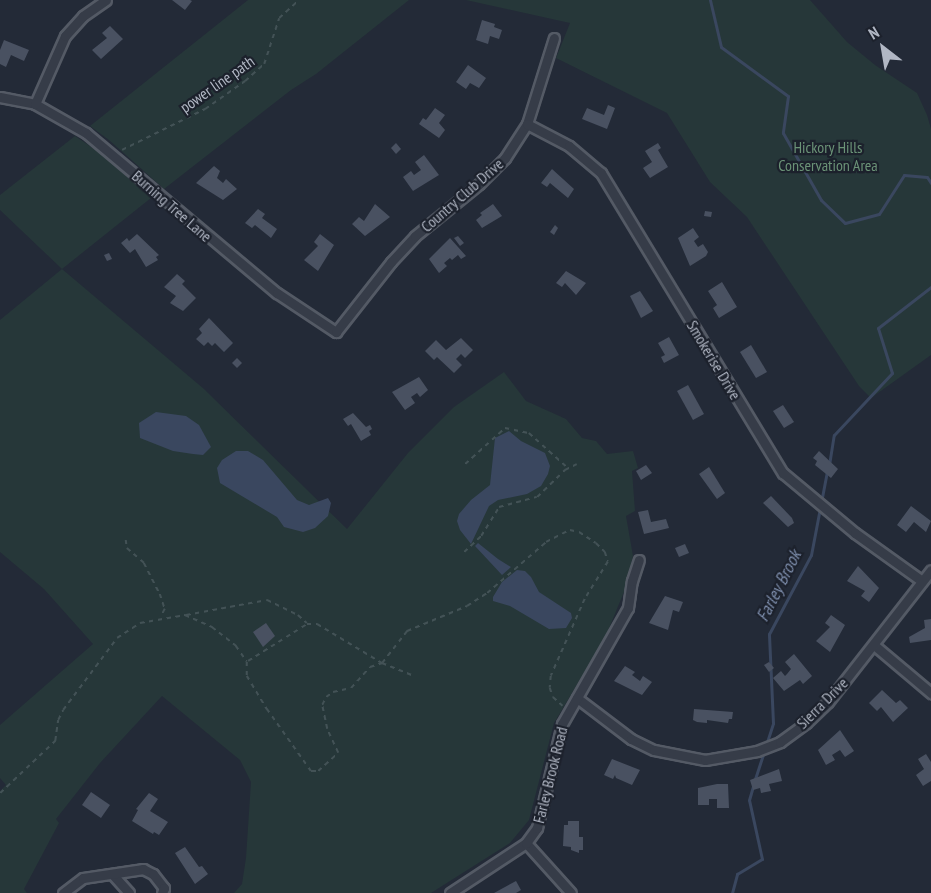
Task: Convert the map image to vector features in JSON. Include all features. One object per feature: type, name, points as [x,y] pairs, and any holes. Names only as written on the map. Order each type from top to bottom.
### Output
[{"type":"street","points":[[35,104],[65,36],[83,15],[106,0]]},
{"type":"street","name":"Country Club Drive","points":[[336,332],[390,262],[414,236],[479,184],[505,158],[527,124],[554,38]]},
{"type":"street","name":"Burning Tree Lane","points":[[0,97],[35,104],[86,133],[244,268],[276,293],[336,332]]},
{"type":"street","name":"Smokerise Drive","points":[[527,124],[569,146],[601,173],[783,473],[855,533],[922,581]]},
{"type":"street","name":"Farley Brook Road","points":[[450,893],[526,843],[537,828],[562,724],[628,608],[632,581],[639,560]]},
{"type":"street","name":"Sierra Drive","points":[[577,698],[632,739],[654,750],[705,760],[735,757],[757,751],[780,741],[806,723],[828,702],[931,570]]},
{"type":"street","points":[[874,645],[931,693]]},
{"type":"street","points":[[526,843],[571,893]]},
{"type":"street","points":[[63,893],[83,878],[104,874],[113,875],[130,869],[143,869],[153,874],[164,888],[162,893]]},
{"type":"street","points":[[113,875],[129,893]]},
{"type":"path","name":"power line path","points":[[114,155],[205,109],[245,81],[264,64],[279,18],[299,0]]},
{"type":"path","points":[[465,464],[505,428],[529,433],[569,468]]},
{"type":"path","points":[[464,552],[481,537],[499,507],[537,497],[569,468],[578,464]]},
{"type":"path","points":[[185,615],[213,627],[236,646],[247,662],[247,676],[267,710],[311,771],[318,771],[338,753],[327,729],[322,705],[326,697],[333,692],[351,688],[370,667],[382,663],[407,631],[467,606],[487,593],[546,542],[567,531],[579,532],[605,552],[608,562],[585,599],[551,676],[550,688],[554,697],[563,706]]},
{"type":"path","points":[[126,540],[127,549],[144,563],[160,594],[165,609],[161,617]]},
{"type":"path","points":[[0,793],[55,741],[58,720],[63,710],[108,647],[129,628],[161,617],[185,615],[267,600],[298,615],[307,624]]},
{"type":"path","points":[[247,662],[307,624],[317,624],[382,663],[412,675]]},
{"type":"green space","points":[[248,0],[409,0],[164,189],[90,126]]},
{"type":"green space","name":"Hickory Hills Conservation Area","points":[[466,0],[810,0],[847,42],[875,65],[917,93],[927,115],[931,129],[931,355],[871,398],[859,386],[747,217],[710,182],[667,113],[556,58],[570,23]]},
{"type":"green space","points":[[75,136],[99,152],[151,198],[62,269],[0,210],[0,195]]},
{"type":"green space","points":[[62,269],[204,389],[347,529],[408,453],[454,407],[504,372],[526,401],[566,419],[582,438],[596,441],[607,454],[633,451],[638,468],[632,471],[635,511],[626,516],[633,556],[626,587],[605,638],[554,723],[529,820],[510,843],[431,893],[234,893],[242,884],[246,858],[251,782],[240,760],[162,696],[100,763],[56,819],[59,823],[24,889],[27,893],[0,893],[0,791],[6,785],[0,778],[0,725],[93,644],[44,589],[0,552],[0,320]]},
{"type":"water","points":[[156,412],[186,416],[199,425],[211,447],[203,455],[193,454],[173,451],[140,438],[139,423]]},
{"type":"water","points":[[509,431],[521,441],[545,453],[550,466],[548,474],[541,486],[527,494],[498,500],[489,506],[471,544],[460,530],[457,521],[459,514],[471,500],[490,485],[495,438]]},
{"type":"water","points":[[236,451],[248,451],[263,460],[297,500],[309,505],[328,498],[331,503],[328,516],[315,528],[303,532],[284,527],[277,517],[220,483],[217,468],[222,460]]},
{"type":"water","points":[[478,543],[511,567],[502,575],[475,546]]},
{"type":"water","points":[[517,570],[525,571],[539,592],[571,613],[572,618],[566,628],[549,629],[510,606],[493,601],[502,582]]},
{"type":"building","points":[[172,0],[190,0],[192,1],[185,10]]},
{"type":"building","points":[[482,20],[495,24],[494,27],[502,30],[499,39],[490,36],[488,44],[476,40]]},
{"type":"building","points":[[110,26],[123,39],[101,59],[92,50],[107,38],[102,33]]},
{"type":"building","points":[[4,40],[29,50],[24,61],[11,55],[6,67],[0,64],[0,50]]},
{"type":"building","points":[[468,65],[486,78],[479,88],[470,83],[466,89],[456,82]]},
{"type":"building","points":[[608,105],[615,108],[607,129],[582,119],[587,108],[604,115]]},
{"type":"building","points":[[435,108],[445,115],[439,123],[445,130],[439,138],[419,124],[423,118],[426,120]]},
{"type":"building","points":[[396,143],[401,149],[396,154],[391,148]]},
{"type":"building","points":[[658,143],[661,148],[658,150],[668,167],[650,178],[643,168],[652,162],[645,151]]},
{"type":"building","points":[[424,155],[439,175],[413,191],[403,177],[411,171],[414,175],[421,170],[415,162]]},
{"type":"building","points":[[214,166],[220,171],[217,178],[223,183],[226,179],[237,189],[223,200],[196,183]]},
{"type":"building","points":[[552,169],[574,189],[568,198],[550,183],[547,187],[541,183]]},
{"type":"building","points":[[375,204],[390,217],[365,236],[352,224],[359,217],[364,221]]},
{"type":"building","points":[[493,204],[502,216],[482,228],[476,220],[482,215],[480,213]]},
{"type":"building","points":[[258,209],[265,214],[262,218],[277,229],[271,238],[255,225],[252,228],[245,223]]},
{"type":"building","points":[[705,211],[712,212],[711,217],[704,216]]},
{"type":"building","points":[[555,225],[558,228],[554,235],[550,232]]},
{"type":"building","points":[[693,228],[699,237],[694,241],[698,247],[703,244],[708,252],[706,256],[690,266],[678,238]]},
{"type":"building","points":[[137,234],[159,255],[156,257],[158,260],[146,267],[135,249],[130,253],[121,243],[127,238],[129,241]]},
{"type":"building","points":[[320,234],[334,245],[318,271],[304,260],[318,246],[314,242]]},
{"type":"building","points":[[458,236],[464,243],[460,246],[454,238]]},
{"type":"building","points":[[450,238],[466,256],[461,259],[458,255],[452,260],[450,258],[444,263],[447,266],[439,273],[429,259]]},
{"type":"building","points":[[109,253],[112,259],[107,261],[104,255]]},
{"type":"building","points":[[566,271],[586,283],[576,295],[565,283],[562,287],[556,283]]},
{"type":"building","points":[[177,274],[185,281],[182,284],[196,298],[183,311],[170,303],[176,296],[164,287]]},
{"type":"building","points":[[722,282],[737,307],[719,318],[713,308],[717,305],[708,291]]},
{"type":"building","points":[[640,291],[653,311],[641,318],[630,296]]},
{"type":"building","points":[[209,318],[233,343],[224,352],[215,343],[212,346],[208,342],[204,346],[196,339],[202,333],[199,329]]},
{"type":"building","points":[[669,337],[679,355],[664,363],[661,357],[665,355],[658,343]]},
{"type":"building","points":[[461,338],[473,350],[465,358],[461,354],[456,359],[462,365],[454,373],[437,357],[434,360],[425,351],[436,340],[446,350]]},
{"type":"building","points":[[751,345],[767,372],[756,378],[740,352]]},
{"type":"building","points":[[237,358],[242,363],[237,368],[232,363]]},
{"type":"building","points":[[419,377],[428,390],[420,397],[417,393],[411,397],[415,403],[405,410],[392,392]]},
{"type":"building","points":[[688,385],[704,414],[693,420],[677,391]]},
{"type":"building","points":[[783,405],[794,422],[784,428],[773,411]]},
{"type":"building","points":[[353,413],[366,427],[370,425],[372,429],[369,431],[371,435],[361,441],[351,424],[348,426],[343,419]]},
{"type":"building","points":[[819,451],[838,469],[831,478],[815,465],[817,461],[813,458]]},
{"type":"building","points":[[646,465],[652,473],[641,480],[636,471]]},
{"type":"building","points":[[709,467],[725,493],[717,499],[699,474]]},
{"type":"building","points":[[771,496],[794,523],[788,527],[763,503]]},
{"type":"building","points":[[911,506],[931,521],[926,532],[914,522],[906,532],[897,525]]},
{"type":"building","points":[[648,510],[651,522],[666,519],[669,528],[644,534],[638,512]]},
{"type":"building","points":[[685,544],[689,553],[679,557],[675,548]]},
{"type":"building","points":[[858,566],[879,588],[869,602],[861,596],[865,591],[847,581]]},
{"type":"building","points":[[665,596],[683,602],[679,612],[673,610],[668,630],[649,623]]},
{"type":"building","points":[[831,615],[845,625],[830,652],[816,641],[830,627],[825,623]]},
{"type":"building","points":[[931,619],[931,640],[910,643],[909,637],[925,628],[924,620]]},
{"type":"building","points":[[266,623],[275,636],[263,647],[253,632]]},
{"type":"building","points":[[794,654],[812,676],[803,684],[800,680],[784,691],[773,678],[781,671],[785,676],[787,674],[791,669],[785,662]]},
{"type":"building","points":[[769,662],[774,668],[769,672],[764,665]]},
{"type":"building","points":[[625,666],[635,672],[632,675],[640,681],[643,676],[652,682],[642,695],[614,681]]},
{"type":"building","points":[[882,690],[896,703],[900,700],[908,708],[893,722],[881,707],[877,711],[869,703]]},
{"type":"building","points":[[694,709],[733,712],[732,719],[729,719],[728,723],[707,720],[707,723],[697,722],[693,720]]},
{"type":"building","points":[[840,730],[854,751],[845,757],[840,750],[832,755],[835,760],[826,765],[818,750]]},
{"type":"building","points":[[926,754],[931,762],[931,781],[923,786],[916,775],[924,769],[918,759]]},
{"type":"building","points":[[612,759],[640,770],[632,785],[616,778],[615,775],[613,779],[604,775]]},
{"type":"building","points":[[779,769],[782,781],[769,784],[771,791],[761,793],[760,788],[753,790],[750,780]]},
{"type":"building","points":[[728,784],[729,808],[717,808],[717,799],[709,799],[709,805],[698,805],[698,788]]},
{"type":"building","points":[[91,792],[110,805],[101,818],[82,805]]},
{"type":"building","points":[[149,793],[158,799],[150,811],[168,822],[159,835],[154,832],[153,834],[132,821],[138,810],[136,809]]},
{"type":"building","points":[[568,821],[579,821],[579,837],[583,837],[583,850],[579,850],[579,853],[571,850],[571,847],[563,846],[564,825],[568,825]]},
{"type":"building","points":[[185,847],[199,867],[202,866],[208,874],[195,884],[175,853]]},
{"type":"building","points":[[516,881],[521,890],[516,893],[494,893]]},
{"type":"waterway","points":[[710,0],[721,47],[788,96],[783,133],[821,200],[845,223],[879,214],[904,175],[927,177],[931,183]]},
{"type":"waterway","name":"Farley Brook","points":[[829,465],[834,435],[892,373],[878,328],[931,287]]},
{"type":"waterway","name":"Farley Brook","points":[[766,745],[773,723],[769,634],[811,555],[827,471]]},
{"type":"waterway","name":"Farley Brook","points":[[755,779],[764,751]]},
{"type":"waterway","name":"Farley Brook","points":[[732,893],[737,874],[762,859],[749,800],[753,786]]}]
